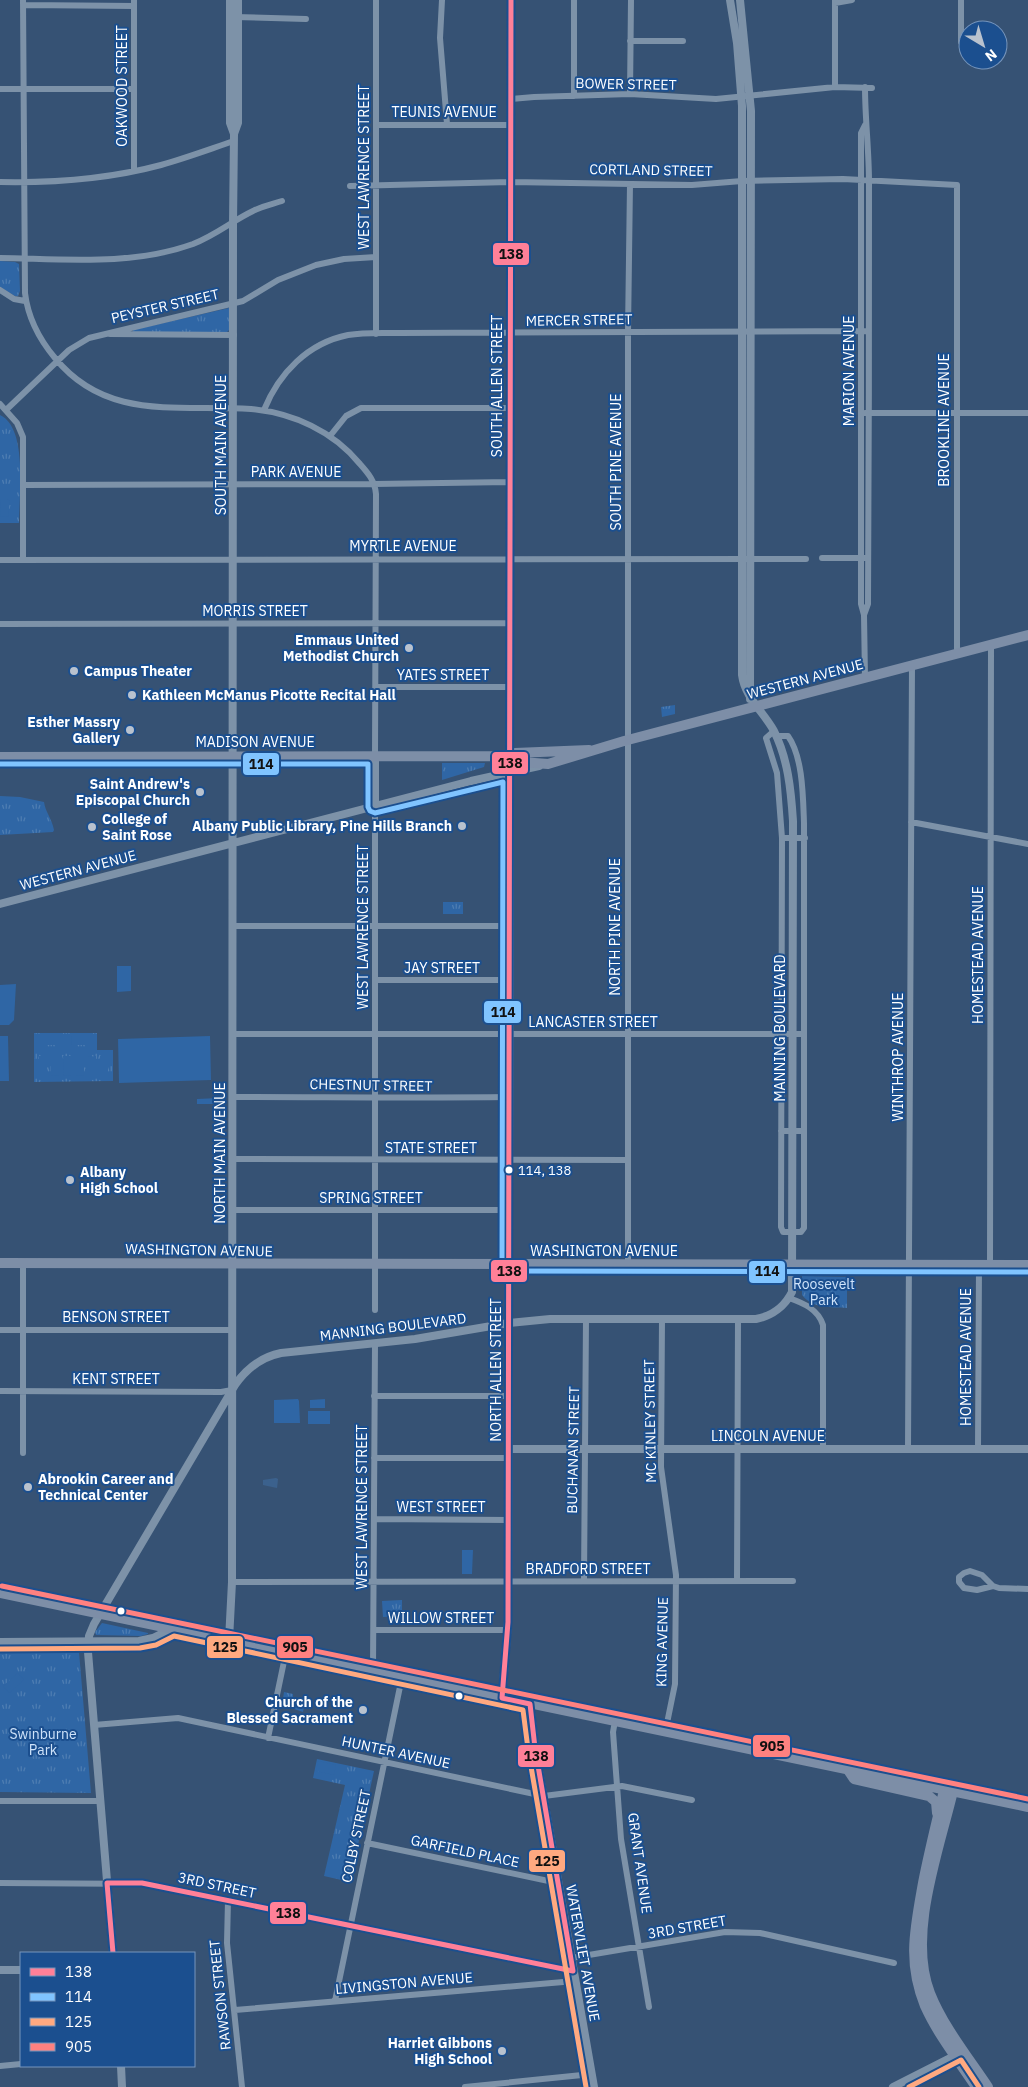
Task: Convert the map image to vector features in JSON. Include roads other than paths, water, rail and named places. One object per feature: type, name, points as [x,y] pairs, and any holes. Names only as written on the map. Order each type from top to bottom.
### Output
[{"type":"main road","name":"WESTERN AVENUE","points":[[548,764],[589,750],[753,702],[865,678],[1028,635]]},
{"type":"main road","name":"WESTERN AVENUE","points":[[556,753],[589,750]]},
{"type":"main road","name":"MADISON AVENUE","points":[[510,756],[515,753],[556,753]]},
{"type":"main road","name":"MADISON AVENUE","points":[[0,757],[510,756],[524,763],[548,764]]},
{"type":"main road","name":"WASHINGTON AVENUE","points":[[0,1263],[1028,1265]]},
{"type":"main road","points":[[0,1593],[174,1628],[665,1733],[1028,1807]]},
{"type":"main road","points":[[848,1770],[854,1778],[929,1796],[936,1802],[936,1822]]},
{"type":"main road","points":[[948,1791],[936,1822],[916,1920],[913,1958],[918,1984],[926,2008],[988,2087]]},
{"type":"main road","points":[[948,1791],[921,1936],[922,1966],[932,1999],[976,2087]]},
{"type":"main road","points":[[933,1873],[938,1866],[953,1804],[965,1798],[992,1799]]},
{"type":"street","name":"SOUTH MAIN AVENUE","points":[[230,0],[234,17]]},
{"type":"street","name":"SOUTH MAIN AVENUE","points":[[234,756],[234,137],[230,123],[234,17],[238,0]]},
{"type":"street","name":"WEST LAWRENCE STREET","points":[[376,0],[376,334]]},
{"type":"street","points":[[442,0],[440,38],[447,124]]},
{"type":"street","name":"SOUTH ALLEN STREET","points":[[510,772],[511,0]]},
{"type":"street","points":[[574,0],[574,96]]},
{"type":"street","points":[[630,94],[631,0]]},
{"type":"street","points":[[730,0],[746,96]]},
{"type":"street","points":[[740,0],[743,22],[751,181],[750,629],[753,702]]},
{"type":"street","points":[[835,87],[835,2],[852,0]]},
{"type":"street","points":[[960,0],[960,20]]},
{"type":"street","points":[[134,3],[23,3],[25,301],[36,330],[58,362],[85,385],[102,395],[118,401],[158,408],[264,410],[301,421],[330,436],[357,460],[374,484]]},
{"type":"street","name":"OAKWOOD STREET","points":[[134,3],[134,172]]},
{"type":"street","points":[[234,17],[306,19]]},
{"type":"street","points":[[734,23],[743,22]]},
{"type":"street","points":[[630,41],[683,41]]},
{"type":"street","name":"BOWER STREET","points":[[510,100],[630,94],[709,99],[835,87],[872,88]]},
{"type":"street","name":"MARION AVENUE","points":[[864,87],[869,180],[864,331],[868,486],[868,604],[864,615]]},
{"type":"street","points":[[0,89],[134,89]]},
{"type":"street","name":"MANNING BOULEVARD","points":[[88,1641],[90,1631],[232,1390],[246,1371],[272,1355],[426,1338],[509,1323],[550,1319],[738,1320],[764,1317],[780,1308],[789,1298],[792,1290],[793,1265],[792,803],[784,754],[764,714],[753,702],[744,686],[742,676],[742,181],[746,96]]},
{"type":"street","name":"TEUNIS AVENUE","points":[[376,125],[511,125]]},
{"type":"street","name":"MARION AVENUE","points":[[865,125],[861,133],[861,180],[865,257]]},
{"type":"street","points":[[0,182],[88,179],[134,172],[183,158],[234,137]]},
{"type":"street","name":"CORTLAND STREET","points":[[350,186],[510,182],[692,185],[742,181],[861,180],[956,185]]},
{"type":"street","name":"SOUTH PINE AVENUE","points":[[628,740],[630,184]]},
{"type":"street","name":"BROOKLINE AVENUE","points":[[956,185],[957,654]]},
{"type":"street","points":[[0,258],[102,259],[150,255],[194,244],[234,224],[255,210],[282,201]]},
{"type":"street","points":[[742,256],[750,256]]},
{"type":"street","name":"PEYSTER STREET","points":[[6,410],[79,343],[102,334],[245,300],[278,280],[308,268],[344,259],[376,258]]},
{"type":"street","points":[[0,290],[14,299],[25,301]]},
{"type":"street","name":"MERCER STREET","points":[[264,410],[282,377],[306,354],[342,337],[376,334],[864,331]]},
{"type":"street","name":"PEYSTER STREET","points":[[102,334],[234,336]]},
{"type":"street","points":[[0,404],[17,423],[23,437],[23,560]]},
{"type":"street","points":[[330,436],[346,416],[361,408],[509,408]]},
{"type":"street","points":[[742,409],[751,409]]},
{"type":"street","points":[[865,413],[1028,413]]},
{"type":"street","name":"MARION AVENUE","points":[[865,413],[861,486],[861,604],[864,615],[865,678]]},
{"type":"street","points":[[741,478],[750,478]]},
{"type":"street","name":"PARK AVENUE","points":[[23,485],[510,482]]},
{"type":"street","name":"WEST LAWRENCE STREET","points":[[374,484],[376,559],[375,1310]]},
{"type":"street","points":[[861,486],[868,486]]},
{"type":"street","name":"MYRTLE AVENUE","points":[[0,560],[806,558]]},
{"type":"street","points":[[822,558],[868,558]]},
{"type":"street","name":"MORRIS STREET","points":[[0,624],[510,623]]},
{"type":"street","points":[[742,629],[750,629]]},
{"type":"street","name":"HOMESTEAD AVENUE","points":[[990,1265],[991,645]]},
{"type":"street","name":"WINTHROP AVENUE","points":[[908,1449],[912,666]]},
{"type":"street","name":"YATES STREET","points":[[376,687],[510,687]]},
{"type":"street","name":"MANNING BOULEVARD","points":[[775,734],[788,736],[795,749],[803,795],[804,838],[804,1228],[800,1232],[793,1233],[783,1232],[781,1228],[782,838],[777,773],[766,738],[775,734]]},
{"type":"street","name":"NORTH PINE AVENUE","points":[[628,740],[628,1264]]},
{"type":"street","name":"WESTERN AVENUE","points":[[510,772],[524,763],[556,753]]},
{"type":"street","name":"NORTH MAIN AVENUE","points":[[229,1640],[232,1582],[234,756]]},
{"type":"street","name":"WESTERN AVENUE","points":[[0,904],[375,806],[548,764]]},
{"type":"street","name":"NORTH ALLEN STREET","points":[[502,1698],[508,1630],[510,772]]},
{"type":"street","points":[[911,822],[1028,844]]},
{"type":"street","points":[[782,838],[804,838]]},
{"type":"street","points":[[233,926],[510,926]]},
{"type":"street","points":[[782,926],[804,926]]},
{"type":"street","name":"JAY STREET","points":[[375,980],[509,980]]},
{"type":"street","name":"LANCASTER STREET","points":[[233,1034],[804,1034]]},
{"type":"street","name":"CHESTNUT STREET","points":[[233,1097],[375,1096],[443,1099],[509,1097]]},
{"type":"street","points":[[781,1131],[804,1131]]},
{"type":"street","name":"STATE STREET","points":[[234,1159],[628,1160]]},
{"type":"street","name":"SPRING STREET","points":[[233,1210],[508,1210]]},
{"type":"street","points":[[22,1263],[23,1453]]},
{"type":"street","name":"HOMESTEAD AVENUE","points":[[978,1449],[979,1265]]},
{"type":"street","points":[[789,1298],[811,1308],[819,1316],[823,1325],[823,1449]]},
{"type":"street","name":"BUCHANAN STREET","points":[[584,1581],[586,1319]]},
{"type":"street","name":"MC KINLEY STREET","points":[[662,1319],[660,1448],[662,1481],[676,1581]]},
{"type":"street","points":[[737,1581],[738,1320]]},
{"type":"street","name":"BENSON STREET","points":[[0,1330],[232,1330]]},
{"type":"street","name":"WEST LAWRENCE STREET","points":[[373,1670],[374,1344]]},
{"type":"street","name":"KENT STREET","points":[[0,1391],[221,1392],[232,1390]]},
{"type":"street","points":[[374,1396],[508,1396]]},
{"type":"street","name":"LINCOLN AVENUE","points":[[508,1449],[1028,1449]]},
{"type":"street","points":[[374,1458],[508,1458]]},
{"type":"street","name":"WEST STREET","points":[[374,1519],[508,1520]]},
{"type":"street","points":[[993,1586],[984,1590],[970,1590],[961,1586],[959,1578],[964,1572],[972,1571],[982,1576],[993,1586],[999,1588],[1028,1589]]},
{"type":"street","name":"KING AVENUE","points":[[665,1733],[675,1686],[676,1581]]},
{"type":"street","name":"BRADFORD STREET","points":[[232,1582],[793,1581]]},
{"type":"street","points":[[0,1642],[144,1641],[174,1628]]},
{"type":"street","name":"WILLOW STREET","points":[[374,1630],[508,1630]]},
{"type":"street","points":[[88,1641],[113,1952]]},
{"type":"street","points":[[268,1738],[286,1652]]},
{"type":"street","name":"COLBY STREET","points":[[335,2001],[402,1677]]},
{"type":"street","name":"WATERVLIET AVENUE","points":[[530,1704],[558,1883],[594,2087]]},
{"type":"street","name":"HUNTER AVENUE","points":[[94,1724],[178,1718],[544,1796],[624,1786],[692,1800]]},
{"type":"street","name":"GRANT AVENUE","points":[[614,1721],[613,1732],[621,1839],[649,2007]]},
{"type":"street","points":[[0,1801],[100,1801]]},
{"type":"street","name":"GARFIELD PLACE","points":[[367,1843],[558,1883]]},
{"type":"street","name":"3RD STREET","points":[[0,1883],[151,1884],[574,1971]]},
{"type":"street","name":"RAWSON STREET","points":[[228,1900],[227,1943],[242,2087]]},
{"type":"street","name":"3RD STREET","points":[[571,1958],[640,1948],[724,1932],[744,1931],[894,1963]]},
{"type":"street","points":[[108,1952],[112,1944]]},
{"type":"street","points":[[0,1970],[20,1970]]},
{"type":"street","name":"LIVINGSTON AVENUE","points":[[235,2010],[575,1981]]},
{"type":"street","points":[[893,2087],[960,2052]]},
{"type":"street","points":[[0,2066],[20,2064]]},
{"type":"street","points":[[121,2067],[122,2087]]},
{"type":"street","points":[[465,2087],[592,2074]]},
{"type":"water","points":[[278,1479],[277,1488],[263,1485],[263,1480]]},
{"type":"place","name":"Emmaus United Methodist Church","points":[[409,648]]},
{"type":"place","name":"Campus Theater","points":[[74,671]]},
{"type":"place","name":"Kathleen McManus Picotte Recital Hall","points":[[132,695]]},
{"type":"place","name":"Esther Massry Gallery","points":[[130,730]]},
{"type":"place","name":"Saint Andrew's Episcopal Church","points":[[200,792]]},
{"type":"place","name":"Albany Public Library, Pine Hills Branch","points":[[462,826]]},
{"type":"place","name":"College of Saint Rose","points":[[92,827]]},
{"type":"place","name":"114, 138","points":[[509,1170]]},
{"type":"place","name":"Albany High School","points":[[70,1180]]},
{"type":"place","name":"Abrookin Career and Technical Center","points":[[28,1487]]},
{"type":"place","name":"Church of the Blessed Sacrament","points":[[363,1710]]},
{"type":"place","name":"Harriet Gibbons High School","points":[[502,2051]]},
{"type":"park label","name":"Roosevelt Park","points":[[824,1292]]},
{"type":"park label","name":"Swinburne Park","points":[[43,1742]]}]
